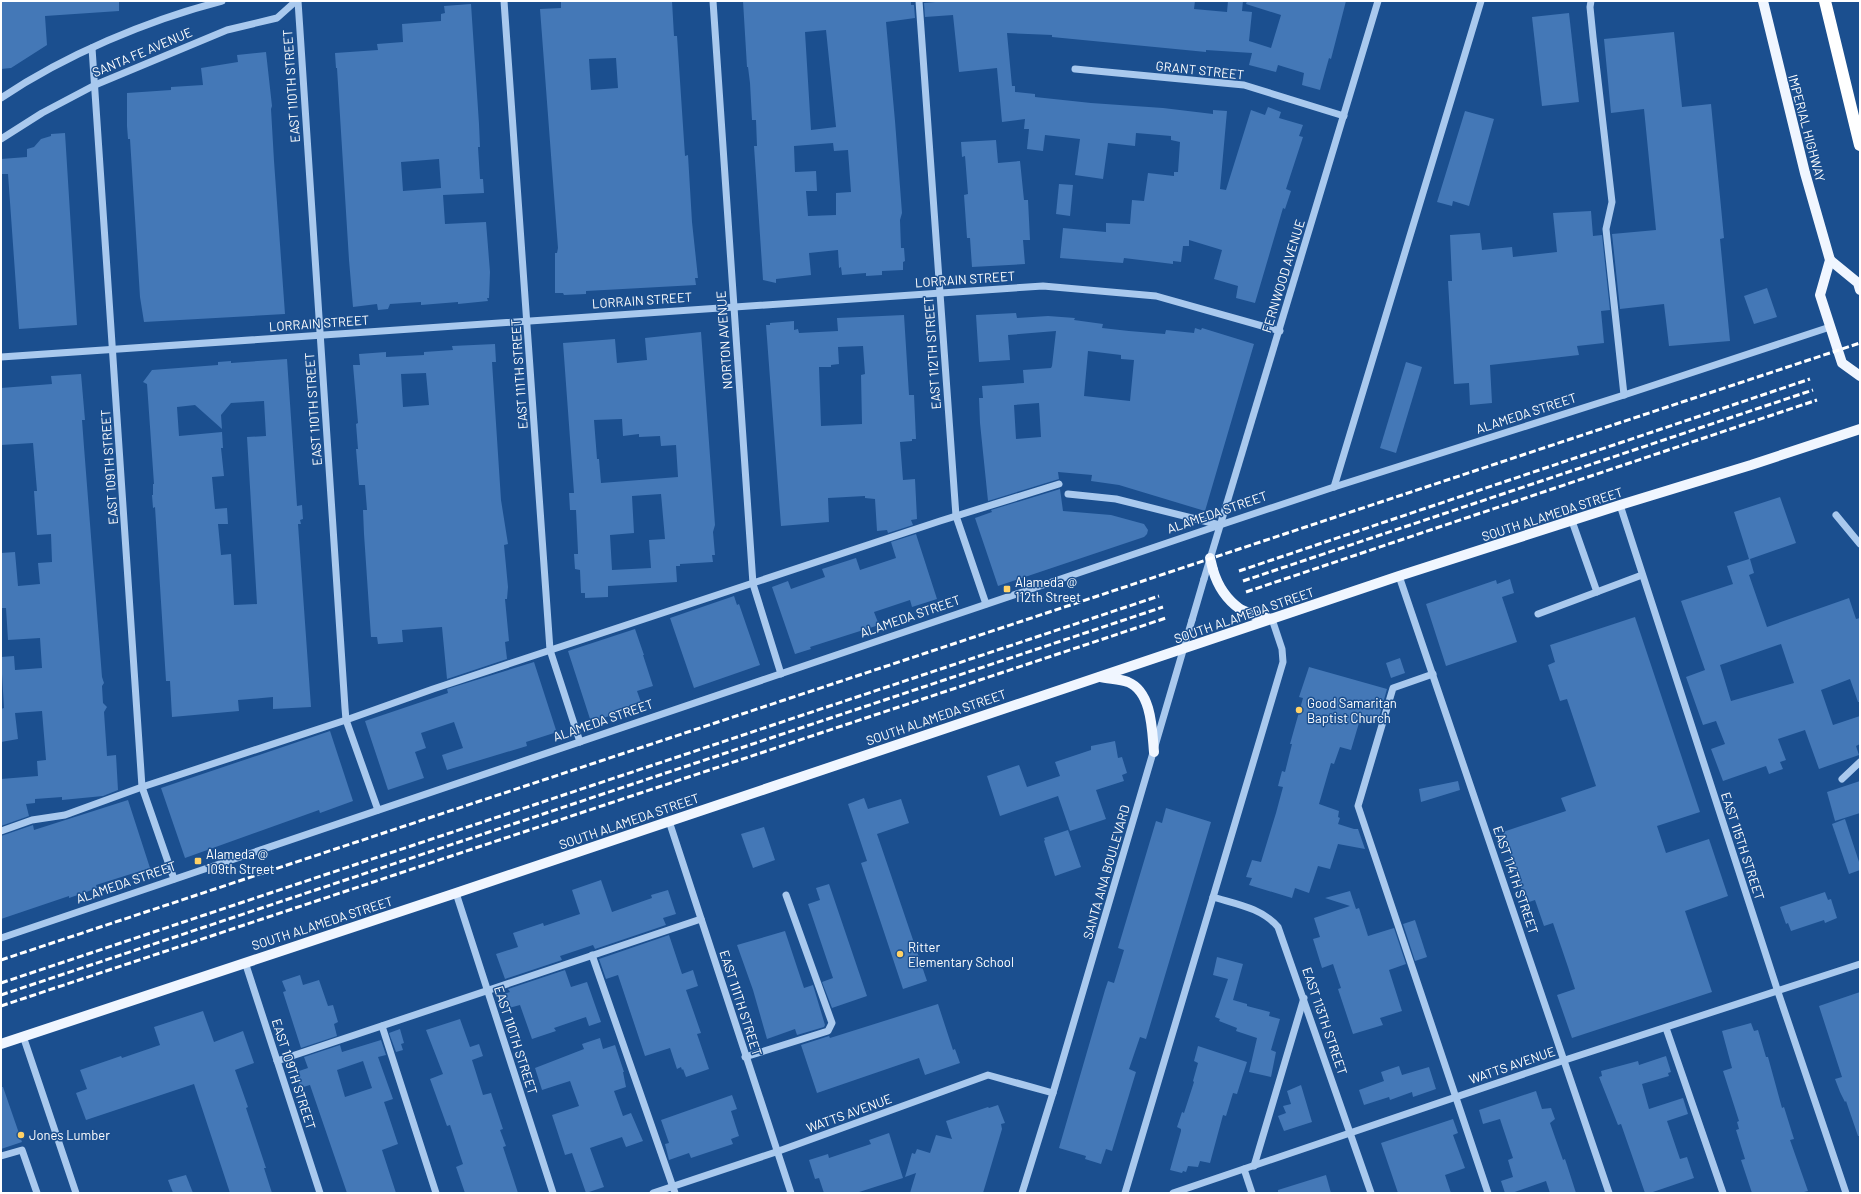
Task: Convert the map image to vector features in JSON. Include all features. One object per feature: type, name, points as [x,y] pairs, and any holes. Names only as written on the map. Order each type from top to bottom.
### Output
[{"type":"highway","points":[[1825,1],[1860,145]]},
{"type":"main road","name":"IMPERIAL HIGHWAY","points":[[1763,1],[1805,173],[1830,260]]},
{"type":"main road","points":[[1860,290],[1858,283],[1830,260],[1820,295],[1842,363],[1860,376]]},
{"type":"main road","name":"SOUTH ALAMEDA STREET","points":[[23,1036],[456,893],[1399,576],[1860,429]]},
{"type":"main road","points":[[1210,558],[1217,582],[1224,594],[1240,609],[1254,615],[1272,619]]},
{"type":"main road","points":[[1098,677],[1127,682],[1137,688],[1146,703],[1152,722],[1154,752]]},
{"type":"main road","points":[[1,1044],[23,1036]]},
{"type":"street","name":"SANTA FE AVENUE","points":[[1,98],[48,70],[92,48],[191,9],[222,1]]},
{"type":"street","name":"SANTA FE AVENUE","points":[[1,139],[42,113],[95,85],[227,30],[277,18],[297,1]]},
{"type":"street","name":"EAST 110TH STREET","points":[[297,1],[346,720],[378,810]]},
{"type":"street","name":"EAST 111TH STREET","points":[[504,1],[528,320],[550,650],[580,742]]},
{"type":"street","name":"NORTON AVENUE","points":[[713,1],[753,584],[781,674]]},
{"type":"street","name":"EAST 112TH STREET","points":[[919,1],[956,516],[986,604]]},
{"type":"street","name":"FERNWOOD AVENUE","points":[[1210,558],[1280,331],[1378,1]]},
{"type":"street","points":[[1334,487],[1481,1]]},
{"type":"street","points":[[1592,1],[1590,7],[1612,202],[1606,229],[1624,395]]},
{"type":"street","name":"EAST 109TH STREET","points":[[92,48],[114,349],[142,787],[174,880]]},
{"type":"street","name":"GRANT STREET","points":[[1075,69],[1244,85],[1344,116]]},
{"type":"street","name":"LORRAIN STREET","points":[[1,357],[1043,286],[1156,296],[1280,331]]},
{"type":"street","name":"ALAMEDA STREET","points":[[1,938],[1220,525],[1830,327]]},
{"type":"street","points":[[1,831],[32,820],[64,815],[142,787],[346,720],[550,650],[956,516],[1059,484]]},
{"type":"street","points":[[1068,494],[1116,499],[1220,525]]},
{"type":"street","name":"EAST 115TH STREET","points":[[1620,505],[1778,992],[1846,1193]]},
{"type":"street","points":[[1836,515],[1860,544]]},
{"type":"street","points":[[1572,521],[1597,592]]},
{"type":"street","name":"SANTA ANA BOULEVARD","points":[[1022,1193],[1154,752],[1210,558]]},
{"type":"street","points":[[1538,614],[1642,575]]},
{"type":"street","name":"EAST 114TH STREET","points":[[1399,576],[1609,1193]]},
{"type":"street","points":[[1125,1193],[1283,662],[1282,649],[1272,619]]},
{"type":"street","points":[[1433,674],[1392,688],[1358,806],[1488,1193]]},
{"type":"street","points":[[1842,779],[1860,762]]},
{"type":"street","name":"EAST 111TH STREET","points":[[669,821],[776,1152],[791,1193]]},
{"type":"street","name":"EAST 110TH STREET","points":[[456,893],[553,1193]]},
{"type":"street","points":[[745,1057],[828,1031],[831,1028],[832,1024],[786,895]]},
{"type":"street","name":"EAST 113TH STREET","points":[[1213,898],[1263,912],[1271,918],[1278,927],[1371,1193]]},
{"type":"street","points":[[277,1061],[488,992],[592,955],[701,919]]},
{"type":"street","points":[[592,955],[674,1190]]},
{"type":"street","name":"EAST 109TH STREET","points":[[245,962],[320,1193]]},
{"type":"street","name":"WATTS AVENUE","points":[[1173,1193],[1565,1060],[1778,992],[1860,964]]},
{"type":"street","points":[[1254,1166],[1304,998]]},
{"type":"street","points":[[382,1026],[436,1193]]},
{"type":"street","points":[[1666,1028],[1723,1193]]},
{"type":"street","points":[[23,1036],[76,1193]]},
{"type":"street","name":"WATTS AVENUE","points":[[653,1193],[674,1190],[988,1075],[1053,1093]]},
{"type":"street","points":[[1,1156],[22,1150],[37,1193]]},
{"type":"street","points":[[1244,1169],[1252,1193]]},
{"type":"building","points":[[1,1],[119,1],[119,11],[45,16],[47,45],[11,68],[1,69]]},
{"type":"building","points":[[561,1],[672,1],[674,36],[677,36],[685,156],[688,155],[692,222],[698,278],[695,278],[696,285],[586,291],[586,294],[564,295],[563,293],[555,293],[555,253],[557,253],[558,248],[540,9],[561,8]],"holes":[[[616,58],[618,88],[591,90],[589,59]]]},
{"type":"building","points":[[743,1],[911,1],[911,5],[914,5],[915,18],[886,22],[902,213],[900,220],[901,248],[904,248],[905,261],[903,262],[903,270],[882,271],[882,275],[866,276],[866,273],[842,275],[841,267],[839,268],[838,250],[809,253],[811,275],[776,279],[776,283],[763,280],[754,146],[757,146],[756,120],[752,120],[750,83],[747,67]],"holes":[[[826,30],[836,127],[811,130],[805,32]],[[833,143],[834,151],[848,150],[851,192],[836,193],[836,215],[808,216],[806,191],[817,191],[816,171],[795,172],[794,146]]]},
{"type":"building","points":[[947,1],[1195,1],[1194,9],[1227,12],[1228,1],[1243,1],[1242,11],[1252,12],[1249,41],[1271,48],[1281,15],[1246,4],[1247,1],[1346,1],[1331,59],[1329,58],[1320,90],[1302,85],[1304,73],[1278,65],[1276,72],[1249,65],[1252,53],[1206,50],[1206,52],[1052,37],[1052,35],[1007,33],[1012,86],[1015,86],[1015,92],[1035,94],[1035,97],[1163,108],[1213,114],[1213,110],[1227,111],[1220,189],[1226,190],[1251,110],[1265,115],[1268,107],[1281,112],[1279,118],[1303,125],[1299,136],[1303,137],[1286,189],[1291,191],[1285,209],[1283,208],[1255,303],[1236,298],[1238,286],[1214,279],[1222,250],[1189,240],[1189,246],[1183,246],[1181,262],[1173,261],[1173,264],[1124,258],[1123,263],[1060,258],[1063,228],[1106,232],[1106,223],[1130,224],[1132,200],[1144,201],[1148,173],[1174,176],[1174,172],[1178,172],[1180,142],[1171,140],[1171,136],[1136,133],[1135,146],[1108,143],[1103,179],[1075,175],[1080,139],[1045,135],[1043,151],[1027,149],[1029,129],[1024,129],[1025,119],[1002,122],[997,68],[959,72],[953,15],[925,17],[924,3]]},
{"type":"building","points":[[471,4],[479,124],[480,147],[478,147],[480,179],[483,179],[484,193],[443,195],[445,224],[486,222],[490,272],[489,298],[487,298],[488,301],[458,304],[458,302],[421,305],[421,302],[390,304],[388,309],[378,310],[377,304],[353,307],[335,53],[378,50],[377,44],[403,42],[402,24],[441,21],[441,14],[445,13],[444,6]],"holes":[[[439,159],[441,188],[403,191],[401,162]]]},
{"type":"building","points":[[1569,13],[1579,102],[1542,106],[1532,17]]},
{"type":"building","points":[[1674,32],[1682,107],[1711,104],[1724,238],[1720,239],[1730,341],[1669,346],[1664,304],[1620,309],[1612,234],[1656,230],[1644,109],[1611,113],[1604,39]]},
{"type":"building","points":[[266,52],[272,106],[274,161],[285,314],[144,322],[140,297],[130,139],[128,139],[127,126],[127,93],[171,90],[171,87],[203,85],[201,68],[238,62],[237,55]]},
{"type":"building","points":[[1465,111],[1494,119],[1469,206],[1453,201],[1452,206],[1437,202]]},
{"type":"building","points":[[65,133],[77,325],[19,329],[8,174],[1,174],[1,159],[27,157],[27,149],[34,147],[41,139],[51,136],[51,134]]},
{"type":"building","points":[[996,140],[998,163],[1020,161],[1024,200],[1028,200],[1030,240],[1023,240],[1025,264],[972,267],[970,238],[967,238],[964,195],[968,194],[965,156],[962,157],[961,142]]},
{"type":"building","points":[[1059,184],[1073,185],[1070,216],[1056,214]]},
{"type":"building","points":[[1591,211],[1593,236],[1602,235],[1610,310],[1601,311],[1604,343],[1577,346],[1579,355],[1490,365],[1492,403],[1470,405],[1469,383],[1454,384],[1448,281],[1452,281],[1450,235],[1480,233],[1482,250],[1512,247],[1513,257],[1557,252],[1553,213]]},
{"type":"building","points":[[1767,288],[1777,317],[1754,324],[1744,296]]},
{"type":"building","points":[[1016,313],[1017,318],[1048,316],[1075,318],[1074,320],[1103,324],[1102,328],[1165,334],[1166,330],[1194,333],[1195,328],[1201,330],[1202,328],[1254,344],[1205,511],[1119,485],[1091,481],[1092,475],[1058,472],[1059,479],[988,501],[980,423],[979,398],[983,398],[982,386],[1024,383],[1023,370],[1051,368],[1056,331],[1008,335],[1010,360],[979,362],[976,315]],"holes":[[[1088,351],[1121,355],[1121,359],[1134,360],[1130,401],[1084,396]],[[1039,403],[1041,437],[1016,439],[1014,405]]]},
{"type":"building","points":[[904,315],[909,395],[914,395],[916,439],[912,439],[912,441],[900,442],[903,480],[915,479],[917,519],[911,520],[913,525],[888,533],[887,530],[877,531],[875,499],[865,498],[865,496],[828,498],[829,522],[781,526],[766,325],[770,325],[770,323],[794,321],[794,330],[798,329],[799,333],[838,331],[837,318]],"holes":[[[863,346],[865,374],[861,375],[862,424],[821,426],[819,367],[831,367],[831,365],[839,364],[838,347]]]},
{"type":"building","points":[[701,332],[715,525],[713,532],[715,555],[712,555],[713,562],[680,564],[680,566],[676,566],[677,582],[608,586],[608,597],[585,598],[585,593],[581,593],[580,570],[575,569],[574,554],[578,554],[576,510],[570,510],[569,493],[574,493],[563,343],[615,339],[617,363],[647,360],[645,338]],"holes":[[[622,419],[623,436],[639,434],[639,437],[660,436],[661,446],[676,445],[678,477],[601,483],[599,459],[597,459],[594,420]],[[661,494],[665,539],[649,540],[651,568],[612,570],[610,535],[634,533],[632,496]]]},
{"type":"building","points":[[495,344],[496,362],[492,362],[501,500],[508,544],[504,545],[508,587],[507,599],[505,599],[509,641],[505,642],[507,659],[447,679],[442,627],[402,630],[403,642],[378,644],[377,637],[371,637],[363,510],[367,510],[365,485],[359,485],[356,449],[358,449],[356,424],[358,423],[353,365],[360,365],[359,354],[386,352],[386,357],[424,355],[424,352],[453,350],[452,346]],"holes":[[[426,373],[429,405],[403,407],[401,374]]]},
{"type":"building","points":[[287,359],[297,506],[302,505],[303,519],[300,520],[301,524],[298,524],[311,707],[273,709],[273,697],[238,700],[239,711],[172,717],[170,681],[166,681],[155,507],[153,508],[152,495],[154,484],[147,384],[143,382],[152,370],[218,365],[218,362],[231,361],[231,363]],"holes":[[[264,401],[266,436],[247,437],[257,604],[234,605],[231,554],[221,555],[218,524],[228,524],[227,508],[215,509],[212,477],[224,476],[221,448],[223,448],[222,432],[179,436],[177,407],[195,405],[222,429],[221,415],[231,403]]]},
{"type":"building","points":[[1406,362],[1422,367],[1396,453],[1380,448]]},
{"type":"building","points":[[81,374],[85,420],[82,420],[84,447],[102,677],[104,683],[102,686],[103,703],[107,707],[104,712],[107,756],[116,755],[118,790],[103,796],[62,800],[62,797],[35,799],[35,803],[26,804],[29,816],[1,826],[1,779],[38,776],[37,761],[46,760],[42,711],[15,713],[18,739],[1,742],[1,709],[4,708],[1,657],[14,656],[15,670],[42,668],[40,638],[8,640],[6,608],[1,608],[1,553],[15,552],[18,586],[40,584],[38,563],[52,562],[51,534],[37,535],[34,491],[37,491],[33,443],[1,445],[1,388],[52,384],[51,376]]},
{"type":"building","points":[[1060,489],[1063,511],[1111,515],[1144,524],[1148,530],[1147,534],[1144,537],[998,586],[975,518],[992,512],[991,510]]},
{"type":"building","points":[[1780,497],[1796,543],[1750,559],[1754,573],[1749,575],[1767,627],[1849,598],[1856,619],[1860,618],[1860,702],[1858,702],[1850,679],[1821,690],[1833,725],[1860,716],[1860,744],[1856,746],[1859,755],[1819,769],[1805,730],[1778,739],[1786,760],[1780,762],[1783,769],[1769,774],[1766,766],[1723,781],[1711,749],[1725,744],[1716,721],[1703,725],[1686,677],[1705,670],[1681,601],[1733,584],[1727,566],[1749,559],[1734,512]],"holes":[[[1781,644],[1794,683],[1731,701],[1720,665]]]},
{"type":"building","points":[[916,534],[937,599],[912,607],[910,600],[874,612],[879,625],[810,647],[811,649],[795,654],[772,587],[788,581],[791,589],[825,577],[822,569],[856,558],[860,570],[896,558],[891,542]]},
{"type":"building","points":[[1510,579],[1514,593],[1502,597],[1517,642],[1446,666],[1426,604],[1496,580],[1497,584]]},
{"type":"building","points":[[734,596],[737,605],[739,604],[760,665],[694,688],[670,618]]},
{"type":"building","points":[[1635,617],[1700,812],[1657,826],[1666,853],[1709,839],[1728,896],[1685,911],[1712,992],[1572,1038],[1557,995],[1575,989],[1568,967],[1553,923],[1544,926],[1535,900],[1526,903],[1503,832],[1566,811],[1561,798],[1596,786],[1567,699],[1560,701],[1548,665],[1555,662],[1550,645]]},
{"type":"building","points":[[635,629],[653,686],[637,691],[642,705],[591,722],[568,651]]},
{"type":"building","points":[[1400,658],[1405,673],[1391,678],[1386,663]]},
{"type":"building","points":[[534,662],[556,730],[554,733],[526,742],[527,746],[447,770],[442,755],[463,748],[454,722],[421,733],[426,748],[415,752],[424,778],[388,790],[365,721],[448,693],[447,689]]},
{"type":"building","points":[[1309,667],[1387,689],[1378,721],[1361,716],[1351,750],[1340,747],[1334,764],[1331,763],[1319,804],[1339,811],[1338,817],[1340,818],[1338,824],[1358,829],[1365,849],[1338,844],[1330,869],[1318,866],[1309,893],[1295,888],[1292,898],[1249,885],[1252,878],[1246,877],[1252,860],[1261,862],[1276,813],[1283,787],[1278,786],[1282,771],[1285,772],[1292,744],[1290,744],[1303,698],[1299,697]]},
{"type":"building","points":[[330,731],[353,801],[320,813],[319,810],[185,858],[161,788]]},
{"type":"building","points":[[1115,741],[1118,758],[1122,757],[1127,773],[1122,775],[1124,781],[1096,790],[1106,819],[1070,831],[1058,796],[1000,816],[987,776],[1019,765],[1027,787],[1060,776],[1055,762],[1091,750],[1091,746]]},
{"type":"building","points":[[1458,781],[1460,790],[1421,802],[1419,789]]},
{"type":"building","points":[[1860,781],[1860,813],[1835,821],[1827,792]]},
{"type":"building","points":[[864,798],[868,809],[901,799],[909,823],[877,834],[927,981],[903,989],[861,863],[867,861],[848,804]]},
{"type":"building","points":[[128,800],[150,868],[96,885],[97,888],[69,898],[69,896],[1,919],[1,836],[33,825],[34,830]]},
{"type":"building","points":[[1166,808],[1211,822],[1146,1039],[1140,1037],[1129,1069],[1136,1072],[1112,1151],[1106,1149],[1101,1164],[1085,1159],[1086,1156],[1059,1148],[1105,990],[1108,981],[1114,983],[1124,950],[1118,948],[1156,821],[1162,823]]},
{"type":"building","points":[[1845,819],[1860,865],[1860,870],[1849,874],[1832,824]]},
{"type":"building","points":[[764,827],[775,860],[753,868],[741,834]]},
{"type":"building","points":[[1068,830],[1081,867],[1055,876],[1044,838]]},
{"type":"building","points":[[601,880],[612,912],[652,898],[651,895],[668,890],[676,914],[663,918],[666,925],[595,949],[593,945],[560,956],[562,960],[505,979],[496,954],[518,947],[513,933],[543,923],[544,926],[580,914],[572,890]]},
{"type":"building","points":[[829,884],[867,996],[832,1008],[822,982],[833,978],[808,904],[820,900],[816,888]]},
{"type":"building","points":[[1350,891],[1356,909],[1359,908],[1368,936],[1394,928],[1406,964],[1389,970],[1402,1011],[1380,1018],[1383,1025],[1353,1034],[1338,989],[1341,988],[1333,964],[1322,968],[1313,939],[1320,937],[1314,918],[1350,906],[1325,898]]},
{"type":"building","points":[[1825,892],[1828,900],[1831,899],[1837,918],[1825,923],[1824,920],[1791,931],[1788,923],[1786,924],[1780,907]]},
{"type":"building","points":[[1415,920],[1427,957],[1415,961],[1403,924]]},
{"type":"building","points":[[785,931],[804,988],[813,985],[825,1025],[824,1027],[797,1035],[795,1029],[767,1039],[753,990],[737,945]]},
{"type":"building","points":[[669,935],[682,974],[693,970],[698,986],[686,990],[701,1033],[697,1034],[709,1069],[686,1077],[681,1067],[677,1069],[670,1048],[645,1056],[618,975],[606,979],[599,959]]},
{"type":"building","points":[[1217,957],[1243,964],[1233,1000],[1247,1004],[1247,1006],[1270,1012],[1269,1016],[1280,1019],[1271,1050],[1276,1052],[1271,1077],[1249,1072],[1257,1038],[1236,1031],[1237,1028],[1219,1021],[1220,1019],[1215,1017],[1228,979],[1213,975]]},
{"type":"building","points":[[565,970],[571,987],[587,982],[601,1022],[589,1026],[586,1017],[554,1028],[556,1031],[532,1039],[520,1005],[509,1008],[504,994],[510,992],[508,989]]},
{"type":"building","points":[[300,975],[303,985],[319,980],[328,1006],[333,1005],[338,1022],[334,1024],[337,1036],[301,1048],[283,992],[286,991],[282,981]]},
{"type":"building","points":[[1860,992],[1860,1136],[1858,1136],[1846,1101],[1845,1102],[1835,1079],[1842,1077],[1819,1006]]},
{"type":"building","points":[[938,1004],[953,1050],[955,1049],[960,1063],[925,1075],[919,1058],[817,1093],[801,1045],[829,1036],[830,1038]]},
{"type":"building","points":[[203,1011],[214,1042],[243,1031],[254,1063],[235,1070],[248,1107],[246,1108],[266,1168],[264,1168],[272,1193],[230,1193],[194,1084],[86,1120],[76,1093],[87,1089],[80,1070],[160,1045],[154,1027]]},
{"type":"building","points":[[460,1019],[470,1047],[479,1044],[483,1056],[472,1060],[483,1095],[491,1093],[503,1129],[500,1130],[506,1146],[503,1147],[518,1193],[465,1193],[456,1167],[463,1164],[450,1125],[447,1126],[430,1079],[443,1074],[426,1030]]},
{"type":"building","points":[[1751,1023],[1754,1031],[1758,1030],[1766,1057],[1768,1057],[1782,1108],[1784,1107],[1794,1139],[1790,1140],[1808,1191],[1800,1193],[1752,1193],[1741,1160],[1745,1159],[1736,1130],[1739,1129],[1737,1122],[1739,1121],[1723,1071],[1732,1068],[1722,1031]]},
{"type":"building","points":[[400,1029],[404,1043],[401,1044],[403,1050],[396,1052],[389,1033]]},
{"type":"building","points":[[600,1038],[603,1049],[615,1045],[624,1072],[626,1087],[614,1091],[623,1116],[631,1113],[643,1141],[626,1147],[622,1137],[590,1148],[604,1187],[586,1193],[572,1153],[565,1155],[552,1115],[579,1106],[570,1081],[542,1090],[535,1068],[584,1049],[582,1044]]},
{"type":"building","points":[[381,1040],[386,1055],[378,1057],[393,1099],[384,1102],[398,1144],[382,1150],[396,1193],[347,1193],[310,1085],[300,1088],[296,1072],[308,1068],[304,1057],[340,1045],[342,1052]],"holes":[[[363,1061],[372,1088],[345,1097],[337,1070]]]},
{"type":"building","points":[[1198,1046],[1247,1062],[1237,1094],[1233,1093],[1226,1116],[1223,1115],[1210,1163],[1200,1161],[1198,1167],[1188,1166],[1186,1172],[1183,1171],[1182,1173],[1170,1170],[1181,1131],[1181,1129],[1177,1127],[1182,1112],[1184,1113],[1194,1082],[1198,1063],[1194,1061]]},
{"type":"building","points":[[1666,1056],[1671,1072],[1668,1073],[1669,1076],[1642,1084],[1649,1109],[1683,1098],[1688,1114],[1667,1121],[1680,1159],[1687,1157],[1694,1178],[1650,1193],[1645,1193],[1621,1124],[1618,1125],[1599,1077],[1602,1076],[1601,1071],[1638,1061],[1639,1065]]},
{"type":"building","points":[[1399,1066],[1402,1075],[1429,1067],[1436,1089],[1413,1097],[1412,1092],[1390,1100],[1389,1097],[1364,1105],[1359,1090],[1384,1081],[1381,1072]]},
{"type":"building","points":[[1301,1085],[1312,1122],[1284,1131],[1278,1116],[1286,1113],[1283,1106],[1291,1104],[1287,1091]]},
{"type":"building","points":[[1,1087],[3,1087],[22,1142],[1,1149]]},
{"type":"building","points":[[1536,1091],[1542,1109],[1551,1108],[1555,1119],[1550,1123],[1563,1160],[1565,1159],[1576,1193],[1550,1193],[1546,1181],[1512,1193],[1505,1193],[1501,1181],[1513,1177],[1508,1160],[1513,1158],[1500,1119],[1483,1124],[1479,1110]]},
{"type":"building","points":[[732,1095],[737,1109],[731,1111],[739,1136],[731,1139],[733,1144],[691,1158],[689,1153],[669,1160],[665,1144],[669,1143],[661,1120]]},
{"type":"building","points":[[998,1105],[1005,1123],[1001,1124],[1002,1129],[983,1193],[910,1193],[916,1173],[905,1177],[912,1153],[915,1154],[917,1149],[930,1153],[936,1135],[952,1139],[946,1121]]},
{"type":"building","points":[[1453,1119],[1458,1133],[1453,1135],[1465,1168],[1445,1175],[1451,1193],[1398,1193],[1381,1143]]},
{"type":"building","points":[[889,1133],[903,1178],[856,1193],[824,1193],[819,1178],[815,1179],[809,1160],[828,1154],[829,1158],[871,1144],[869,1140]]},
{"type":"building","points":[[186,1175],[193,1193],[173,1193],[168,1180]]},
{"type":"building","points":[[1326,1175],[1331,1193],[1278,1193],[1278,1190]]},
{"type":"railway","points":[[1,960],[1860,343]]},
{"type":"railway","points":[[1239,571],[1810,379]]},
{"type":"railway","points":[[1243,581],[1813,390]]},
{"type":"railway","points":[[1246,592],[1817,400]]},
{"type":"railway","points":[[1,983],[1159,596]]},
{"type":"railway","points":[[1,995],[1163,607]]},
{"type":"railway","points":[[1,1006],[1166,618]]},
{"type":"place","name":"Alameda @ 112th Street","points":[[1007,589]]},
{"type":"place","name":"Good Samaritan Baptist Church","points":[[1299,710]]},
{"type":"place","name":"Alameda @ 109th Street","points":[[198,861]]},
{"type":"place","name":"Ritter Elementary School","points":[[900,954]]},
{"type":"place","name":"Jones Lumber","points":[[21,1135]]}]
